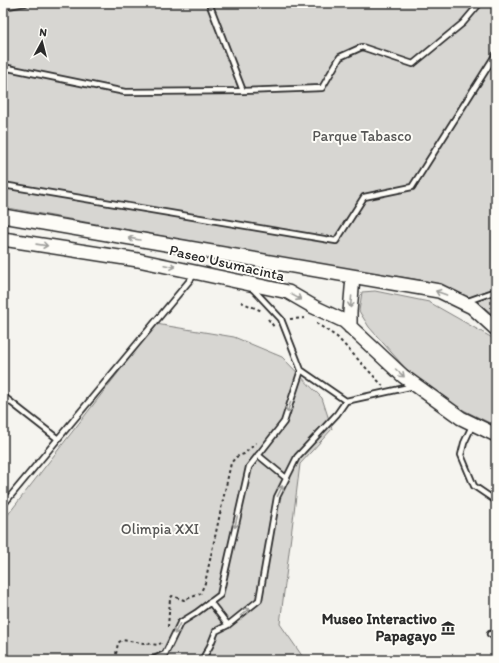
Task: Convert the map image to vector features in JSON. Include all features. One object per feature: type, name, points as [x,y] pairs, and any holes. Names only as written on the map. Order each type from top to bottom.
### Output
[{"type":"main road","name":"Paseo Usumacinta","points":[[3,216],[438,291],[472,307],[496,329]]},
{"type":"main road","name":"Paseo Usumacinta","points":[[3,239],[138,260],[288,292],[314,307],[344,321],[403,376],[416,386],[461,418],[496,435]]},
{"type":"main road","points":[[350,327],[353,277]]},
{"type":"lane","points":[[3,7],[24,3]]},
{"type":"lane","points":[[209,3],[243,91]]},
{"type":"lane","points":[[3,68],[125,92],[243,91],[322,88],[340,57],[362,47],[413,64],[463,23],[480,3]]},
{"type":"lane","points":[[3,185],[336,241],[364,197],[412,187],[496,54]]},
{"type":"lane","points":[[3,505],[196,272]]},
{"type":"lane","points":[[248,284],[281,319],[301,370],[346,401]]},
{"type":"lane","points":[[462,303],[496,291]]},
{"type":"lane","points":[[152,660],[165,654],[180,623],[220,595],[249,467],[284,422],[301,370]]},
{"type":"lane","points":[[202,660],[216,631],[228,625],[259,600],[277,497],[297,457],[337,414],[346,401],[416,386]]},
{"type":"lane","points":[[3,396],[58,439]]},
{"type":"lane","points":[[473,424],[464,442],[461,455],[474,486],[496,501]]},
{"type":"lane","points":[[258,455],[286,478]]},
{"type":"lane","points":[[210,602],[228,625]]},
{"type":"lane","points":[[490,634],[496,638]]},
{"type":"path","points":[[241,302],[264,312]]},
{"type":"path","points":[[267,317],[278,333]]},
{"type":"path","points":[[281,319],[310,318]]},
{"type":"path","points":[[315,322],[337,337],[388,392]]},
{"type":"path","points":[[168,628],[170,599],[172,596],[184,600],[200,594],[205,583],[231,463],[236,457],[244,454],[258,441]]},
{"type":"path","points":[[115,660],[118,643],[122,640],[158,645],[163,640]]},
{"type":"green space","name":"Parque Tabasco","points":[[3,3],[496,3],[496,317],[475,300],[427,281],[299,261],[3,207]]},
{"type":"green space","points":[[375,291],[429,302],[496,340],[496,426],[451,404],[406,369],[369,327],[359,311],[362,292]]},
{"type":"green space","name":"Olimpia XXI","points":[[156,324],[234,337],[282,357],[322,398],[332,429],[300,464],[280,624],[305,660],[3,660],[3,521]]},
{"type":"place","name":"Museo Interactivo Papagayo","points":[[448,628]]}]
